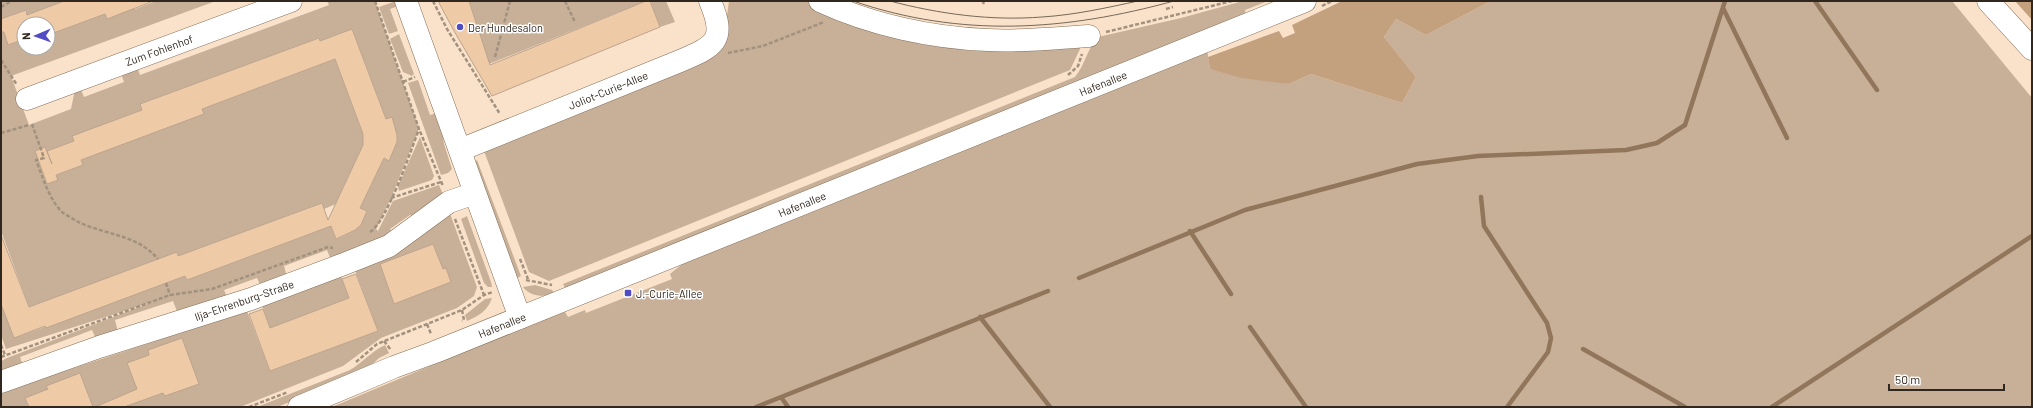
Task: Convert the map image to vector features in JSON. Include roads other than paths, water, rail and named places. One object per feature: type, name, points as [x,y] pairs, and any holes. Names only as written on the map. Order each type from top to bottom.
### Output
[{"type":"street","name":"Zum Fohlenhof","points":[[27,99],[291,1]]},
{"type":"street","points":[[406,1],[520,318]]},
{"type":"street","points":[[820,1],[896,27],[941,36],[988,40],[1089,36]]},
{"type":"street","name":"Hafenallee","points":[[296,398],[520,318],[1306,1]]},
{"type":"street","points":[[1996,4],[2032,49]]},
{"type":"street","name":"Joliot-Curie-Allee","points":[[460,150],[709,48],[717,37],[719,25],[716,6]]},
{"type":"street","name":"Ilja-Ehrenburg-Straße","points":[[1,382],[99,348],[223,315],[389,246],[449,202],[475,193]]},
{"type":"waterway","points":[[1079,278],[1245,210],[1417,164],[1478,156],[1626,150],[1657,143],[1685,125],[1725,1]]},
{"type":"waterway","points":[[1815,1],[1877,90]]},
{"type":"waterway","points":[[1723,8],[1787,138]]},
{"type":"waterway","points":[[1481,197],[1484,226],[1547,323],[1551,338],[1548,352],[1507,407]]},
{"type":"waterway","points":[[1190,231],[1231,294]]},
{"type":"waterway","points":[[1772,407],[2032,236]]},
{"type":"waterway","points":[[756,407],[1048,291]]},
{"type":"waterway","points":[[980,317],[1050,407]]},
{"type":"waterway","points":[[1250,327],[1306,407]]},
{"type":"waterway","points":[[1583,349],[1685,407]]},
{"type":"waterway","points":[[781,397],[788,407]]},
{"type":"tram line","points":[[853,1],[893,13],[933,21],[973,25],[1013,26],[1053,24],[1093,19],[1174,1]]},
{"type":"tram line","points":[[890,1],[946,13],[1004,18],[1066,15],[1138,1]]},
{"type":"place","name":"Der Hundesalon","points":[[460,27]]},
{"type":"place","name":"J.-Curie-Allee","points":[[628,293]]}]
